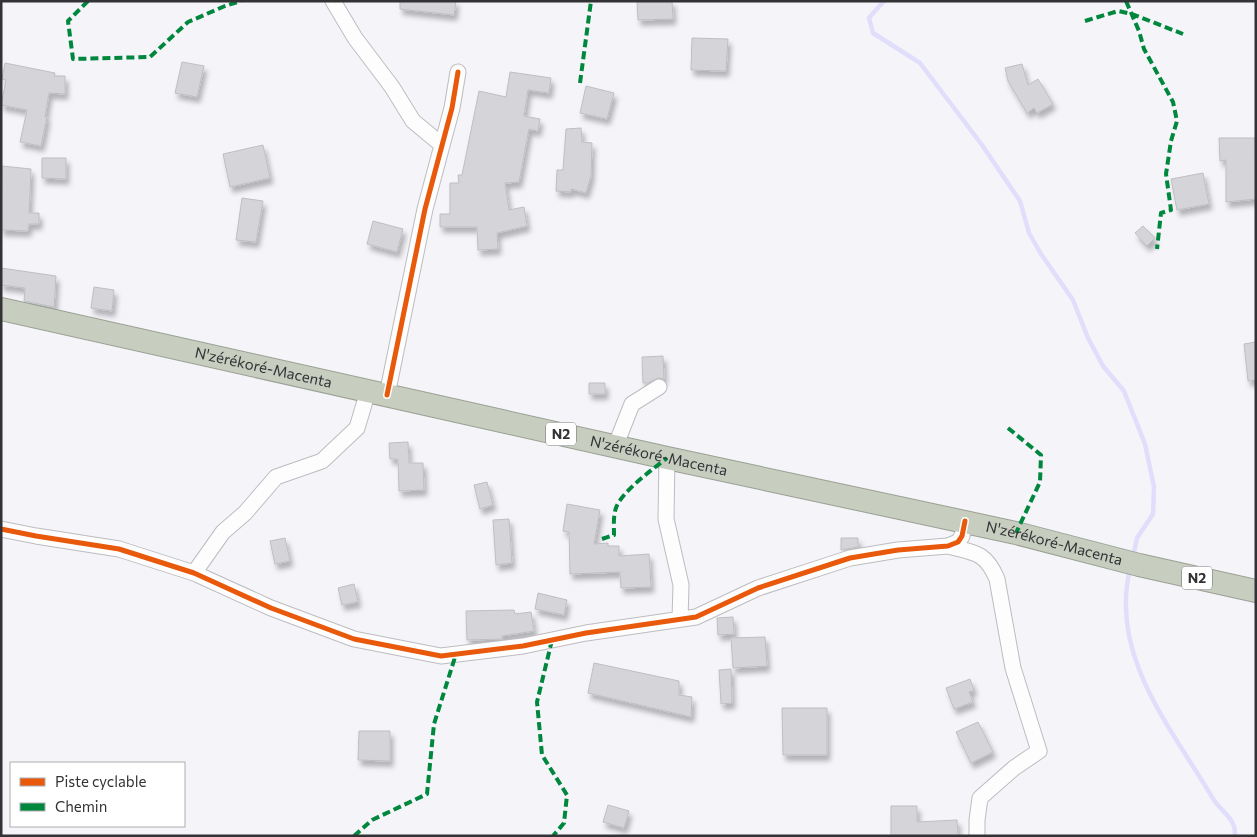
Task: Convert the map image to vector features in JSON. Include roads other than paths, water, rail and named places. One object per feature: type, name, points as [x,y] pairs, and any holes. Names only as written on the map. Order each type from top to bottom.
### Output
[{"type":"highway","name":"N'zérékoré-Macenta","points":[[3,312],[667,458],[965,521],[1256,591]]},
{"type":"street","points":[[333,1],[355,38],[392,87],[413,121],[442,145]]},
{"type":"street","points":[[194,573],[222,532],[245,513],[276,477],[322,461],[356,428],[378,393],[452,108],[458,72]]},
{"type":"street","points":[[615,446],[632,404],[659,387]]},
{"type":"street","points":[[667,458],[666,519],[681,585],[680,619]]},
{"type":"street","points":[[1,529],[119,549],[194,573],[271,608],[354,639],[441,656],[523,646],[586,633],[696,617],[758,588],[850,558],[898,550],[948,546],[958,542],[962,536],[965,521]]},
{"type":"street","points":[[948,546],[985,558],[997,578],[1013,668],[1039,751],[1014,768],[980,798],[977,836]]},
{"type":"waterway","points":[[885,1],[869,18],[873,33],[920,63],[982,145],[1020,201],[1029,233],[1073,300],[1088,338],[1103,366],[1124,391],[1145,444],[1154,487],[1153,514],[1137,538],[1133,557]]},
{"type":"waterway","points":[[1130,569],[1126,601],[1128,631],[1136,661],[1162,717],[1214,801],[1231,820],[1235,836]]}]
